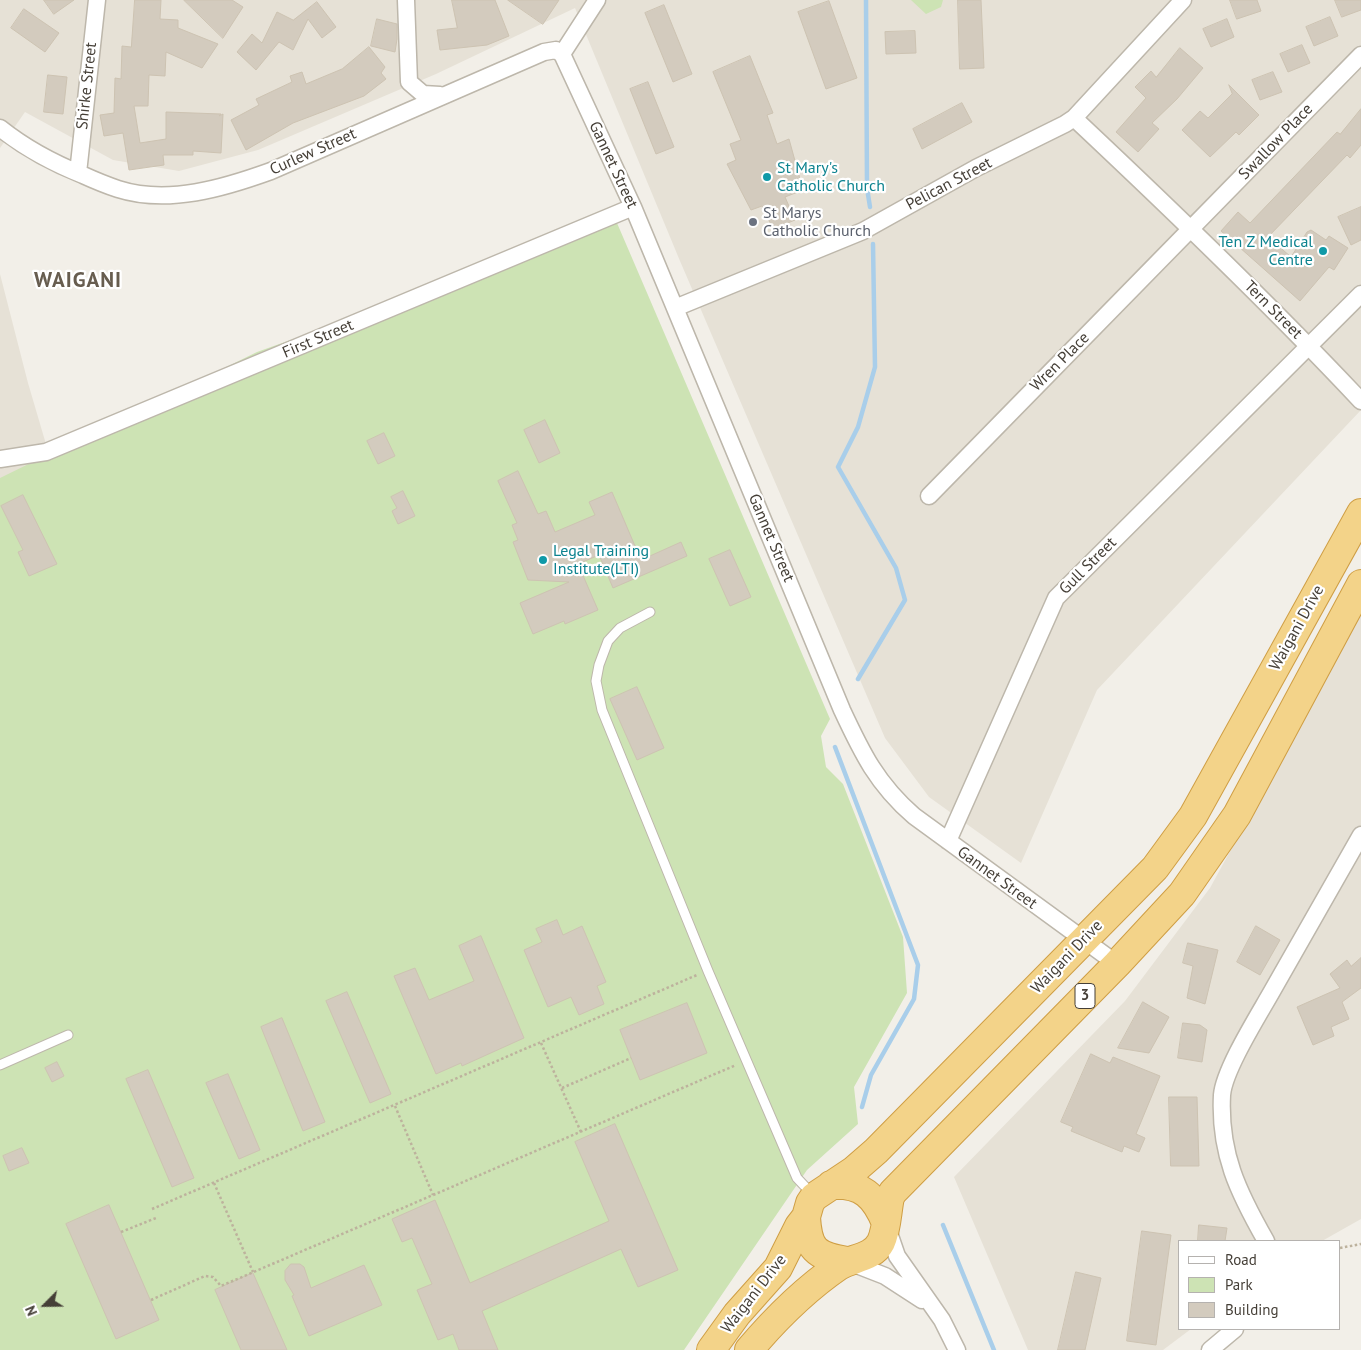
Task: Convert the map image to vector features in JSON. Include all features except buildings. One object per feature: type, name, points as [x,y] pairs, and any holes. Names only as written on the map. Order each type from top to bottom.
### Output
[{"type":"highway","name":"Waigani Drive","points":[[711,1350],[738,1314],[778,1268],[799,1226],[817,1200],[876,1151],[1154,868],[1193,816],[1361,514]]},
{"type":"highway","name":"Waigani Drive","points":[[749,1350],[799,1296],[847,1261],[864,1257],[881,1243],[890,1197],[893,1192],[1117,964],[1182,894],[1237,815],[1361,584]]},
{"type":"highway","points":[[847,1261],[823,1255],[814,1249],[808,1241],[817,1200],[846,1184],[866,1193],[881,1208],[886,1223]]},
{"type":"street","name":"Shirke Street","points":[[78,173],[97,0]]},
{"type":"street","points":[[562,54],[597,0]]},
{"type":"street","name":"Pelican Street","points":[[674,308],[863,231],[976,168],[1046,135],[1074,118],[1183,0]]},
{"type":"street","points":[[403,2],[409,82],[423,94],[440,95]]},
{"type":"street","name":"Curlew Street","points":[[0,128],[44,158],[120,190],[156,195],[192,193],[232,185],[271,171],[440,95],[544,52],[556,50],[562,54]]},
{"type":"street","name":"Gannet Street","points":[[562,54],[633,207],[842,710],[865,760],[886,790],[914,816],[1117,964]]},
{"type":"street","name":"Swallow Place","points":[[1192,229],[1361,55]]},
{"type":"street","name":"Tern Street","points":[[1074,118],[1192,229],[1310,346],[1361,401]]},
{"type":"street","name":"First Street","points":[[0,459],[46,452],[633,207]]},
{"type":"street","name":"Wren Place","points":[[929,496],[1192,229]]},
{"type":"street","name":"Gull Street","points":[[948,842],[1056,598],[1361,294]]},
{"type":"street","points":[[1265,1240],[1235,1183],[1226,1156],[1222,1131],[1222,1093],[1247,1034],[1361,835]]},
{"type":"street","points":[[886,1223],[897,1256],[932,1307],[957,1350]]},
{"type":"street","points":[[847,1261],[885,1276],[932,1307]]},
{"type":"street","points":[[1210,1350],[1234,1330]]},
{"type":"lane","points":[[650,612],[620,628],[608,640],[598,665],[596,681],[613,739],[746,1061],[797,1178],[817,1200]]},
{"type":"lane","points":[[0,1065],[68,1035]]},
{"type":"path","points":[[152,1209],[708,971]]},
{"type":"path","points":[[541,1042],[581,1132]]},
{"type":"path","points":[[562,1088],[631,1058]]},
{"type":"path","points":[[151,1300],[205,1276],[213,1277],[221,1286],[746,1061]]},
{"type":"path","points":[[395,1106],[433,1195]]},
{"type":"path","points":[[214,1183],[253,1272]]},
{"type":"path","points":[[121,1232],[156,1218]]},
{"type":"path","points":[[1341,1248],[1361,1244]]},
{"type":"shaded area","points":[[0,0],[1361,0],[1361,410],[1097,690],[1021,863],[929,797],[885,738],[680,261],[575,8],[436,74],[258,150],[179,171],[113,160],[25,112],[0,148]]},
{"type":"shaded area","points":[[0,274],[28,383],[98,621],[0,685]]},
{"type":"shaded area","points":[[1361,611],[1361,1219],[1324,1240],[1178,1240],[1178,1330],[1190,1330],[1163,1350],[1028,1350],[954,1177],[1125,1001],[1210,888]]},
{"type":"green space","points":[[911,0],[943,0],[941,7],[926,14]]},
{"type":"green space","points":[[617,223],[830,719],[821,736],[826,767],[843,784],[903,937],[907,993],[854,1087],[858,1124],[807,1170],[684,1350],[0,1350],[0,478],[257,352]]},
{"type":"waterway","points":[[866,0],[867,188],[870,207]]},
{"type":"waterway","points":[[858,679],[905,600],[896,568],[838,467],[858,427],[875,367],[873,244]]},
{"type":"waterway","points":[[835,747],[918,965],[914,999],[871,1075],[862,1107]]},
{"type":"waterway","points":[[943,1225],[994,1350]]},
{"type":"place","name":"St Mary's Catholic Church","points":[[767,177]]},
{"type":"place","name":"St Marys Catholic Church","points":[[753,222]]},
{"type":"place","name":"Ten Z Medical Centre","points":[[1323,251]]},
{"type":"place","name":"Legal Training Institute(LTI)","points":[[543,560]]},
{"type":"district","name":"WAIGANI","points":[[78,281]]}]
